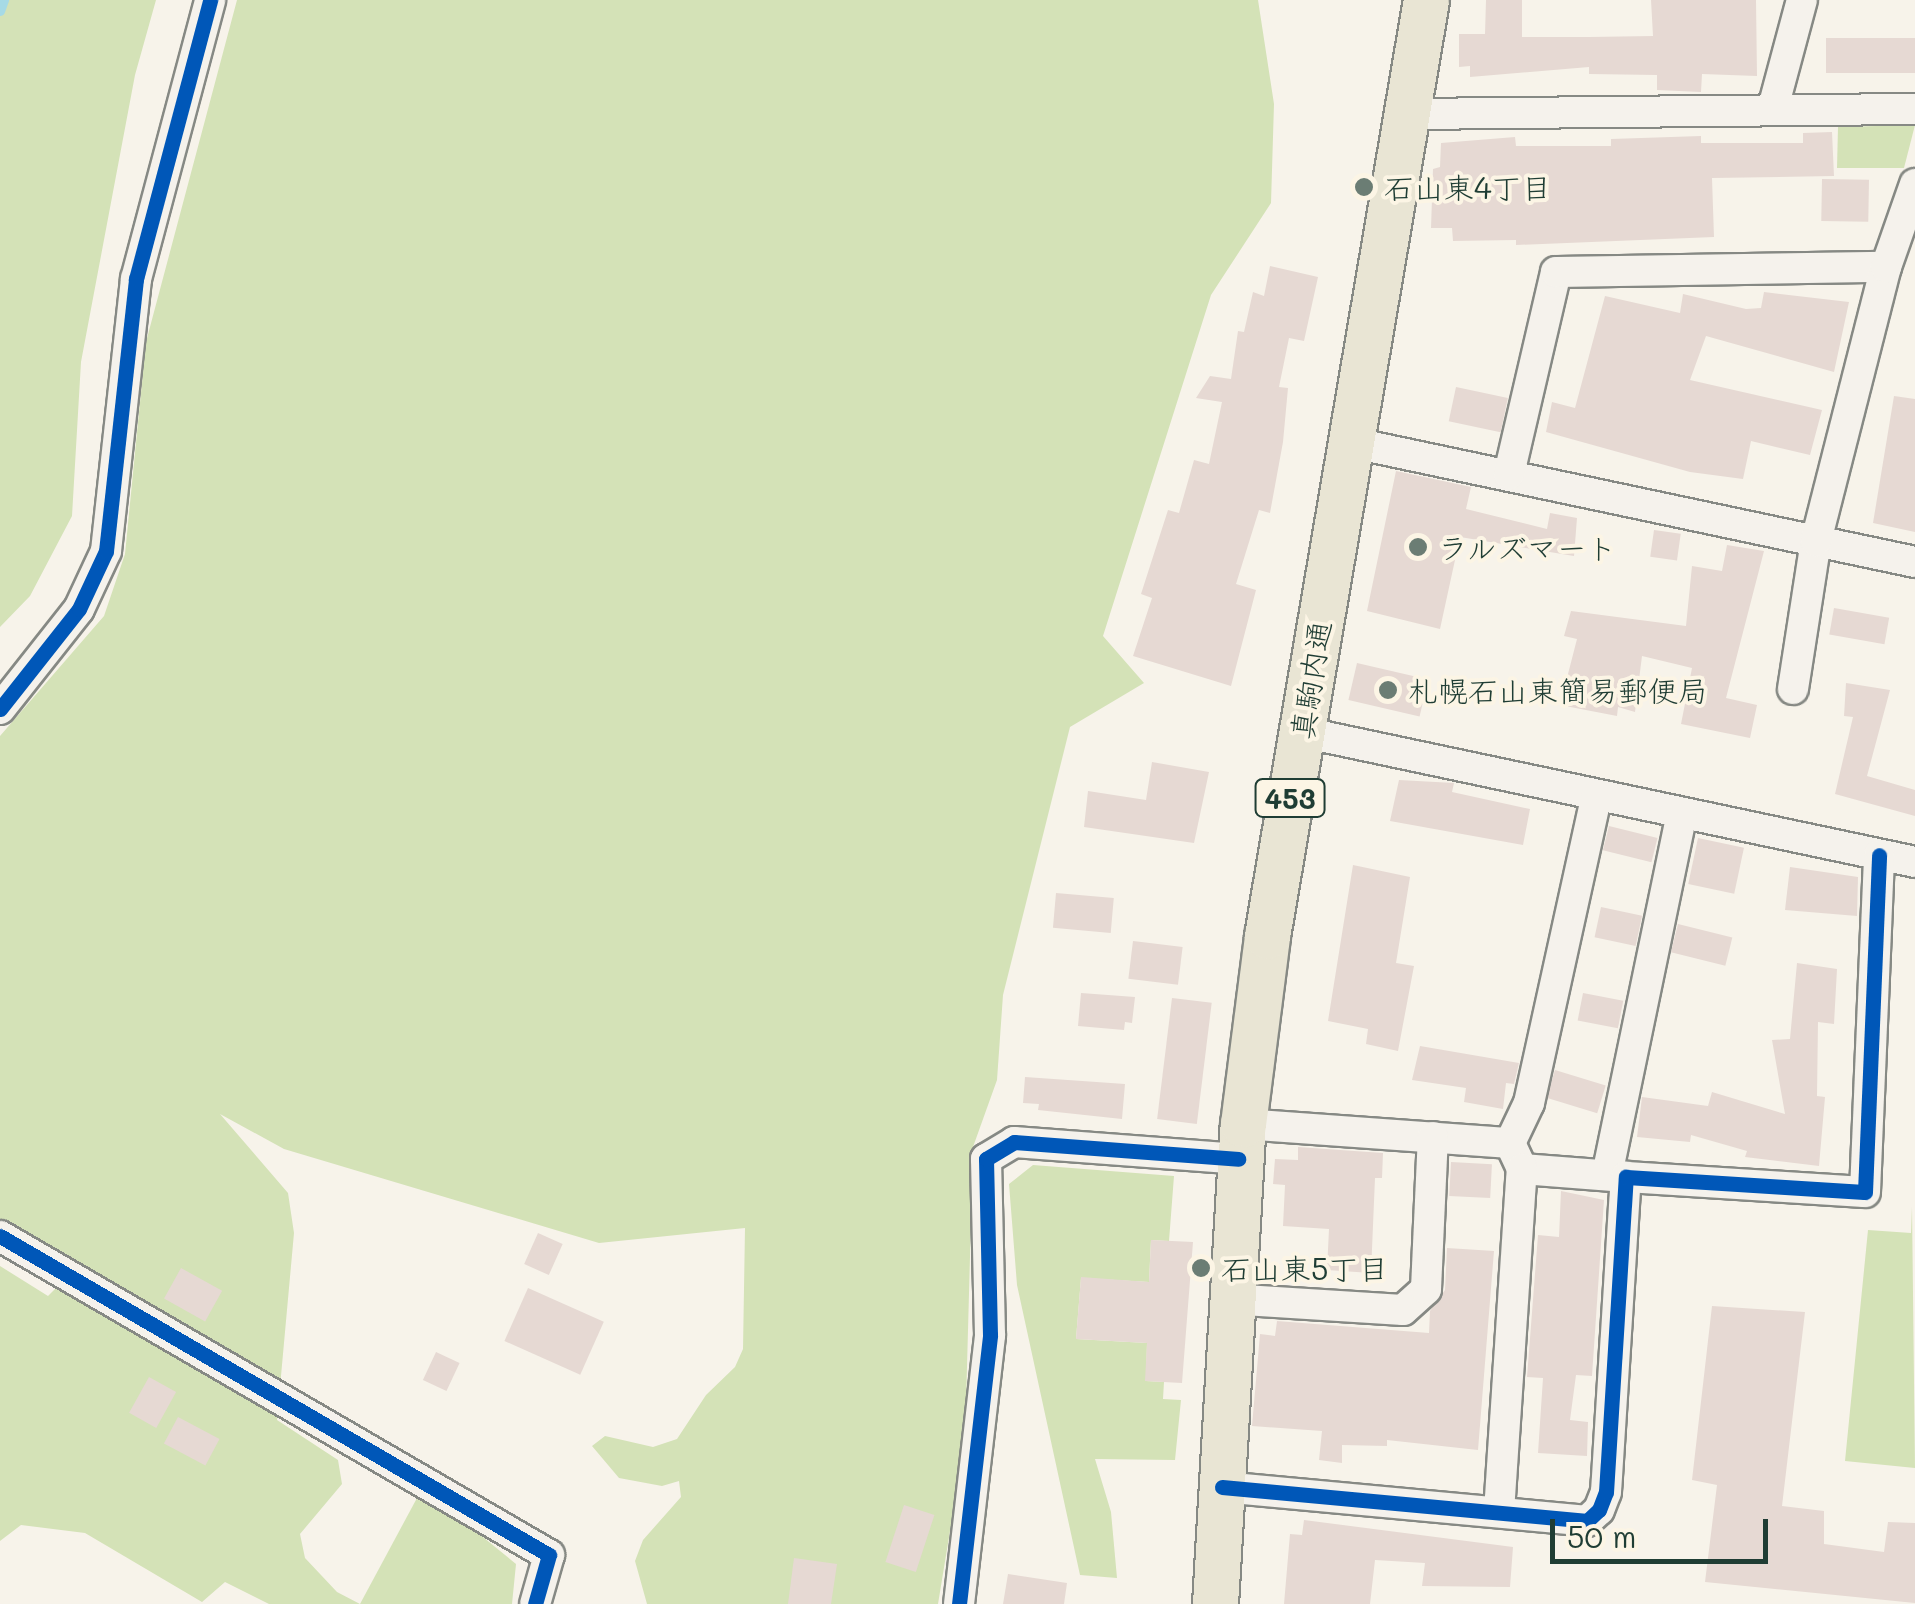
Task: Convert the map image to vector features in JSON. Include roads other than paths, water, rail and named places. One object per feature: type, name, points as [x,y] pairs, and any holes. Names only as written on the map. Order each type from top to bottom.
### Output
[{"type":"highway","name":"真駒内通","points":[[1215,1604],[1228,1300],[1240,1142],[1348,442],[1410,114],[1426,0]]},
{"type":"street","points":[[0,709],[79,608],[106,551],[136,280],[210,0]]},
{"type":"street","points":[[1774,108],[1802,0]]},
{"type":"street","points":[[1410,114],[1915,109]]},
{"type":"street","points":[[1793,689],[1816,541],[1886,267],[1915,184]]},
{"type":"street","points":[[1509,474],[1556,272],[1886,267]]},
{"type":"street","points":[[1348,442],[1915,562]]},
{"type":"street","points":[[1302,732],[1915,862]]},
{"type":"street","points":[[1499,1512],[1516,1156],[1597,794]]},
{"type":"street","points":[[1222,1487],[1587,1521],[1606,1492],[1616,1176],[1682,813]]},
{"type":"street","points":[[959,1604],[990,1335],[986,1159],[1014,1142],[1433,1137],[1616,1176],[1865,1192],[1879,855]]},
{"type":"street","points":[[1228,1300],[1403,1310],[1426,1288],[1433,1137]]},
{"type":"street","points":[[0,1236],[549,1555],[536,1604]]},
{"type":"waterway","points":[[0,11],[4,0]]},
{"type":"place","name":"石山東4丁目","points":[[1364,187]]},
{"type":"place","name":"ラルズマート","points":[[1418,547]]},
{"type":"place","name":"札幌石山東簡易郵便局","points":[[1388,690]]},
{"type":"place","name":"石山東5丁目","points":[[1201,1268]]}]
